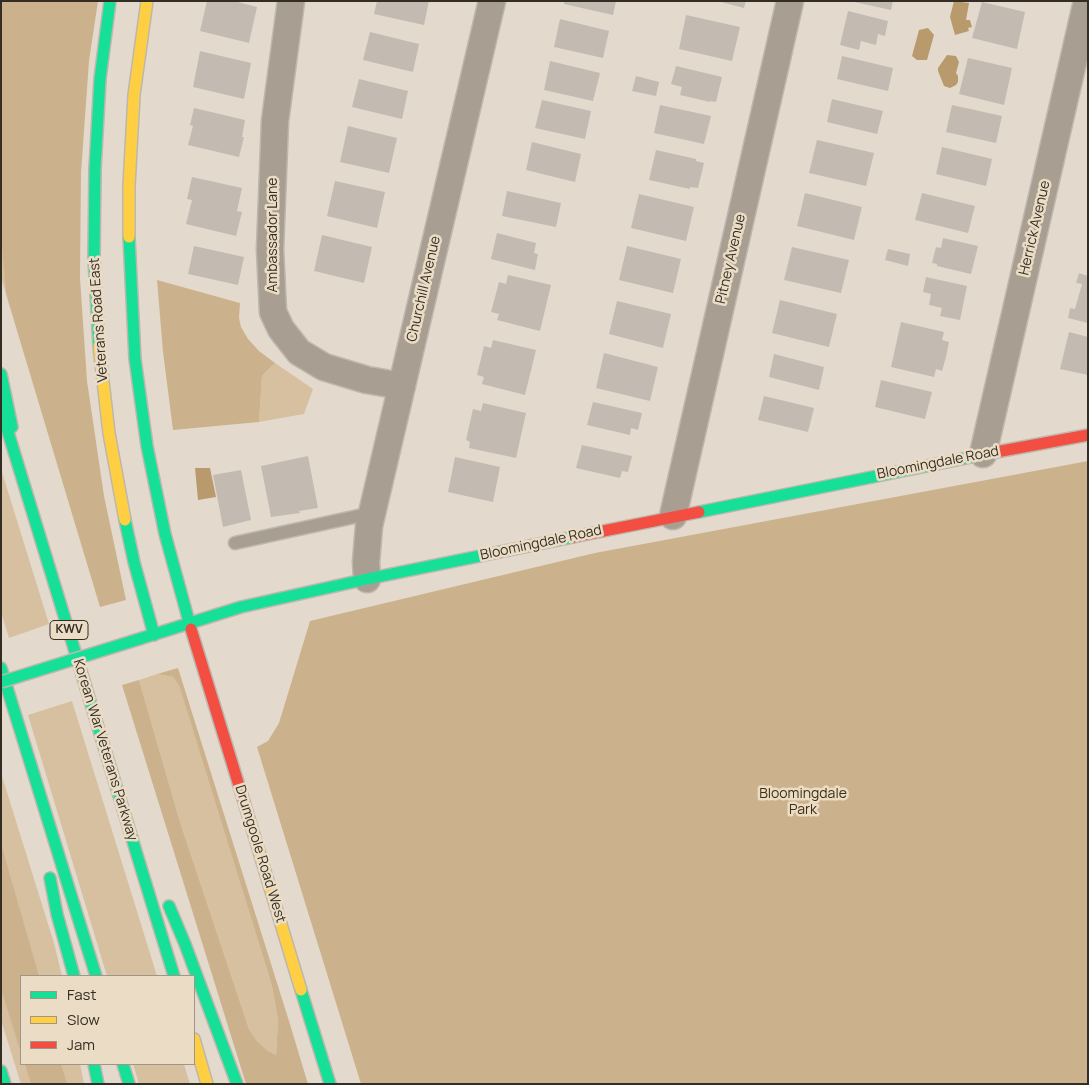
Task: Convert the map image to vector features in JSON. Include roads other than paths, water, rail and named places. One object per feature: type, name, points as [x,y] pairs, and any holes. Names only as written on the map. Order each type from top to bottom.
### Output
[{"type":"main road","name":"Veterans Road East","points":[[110,1],[100,79],[95,169],[94,258],[98,327],[103,383],[116,476],[134,562],[154,635]]},
{"type":"main road","points":[[147,1],[134,95],[129,186],[129,271],[132,316],[135,359],[147,446],[165,534],[189,624]]},
{"type":"main road","points":[[1,374],[22,478]]},
{"type":"main road","name":"Korean War Veterans Parkway","points":[[1,409],[174,975]]},
{"type":"main road","name":"Bloomingdale Road","points":[[1,682],[241,607],[673,516],[1088,435]]},
{"type":"main road","name":"Drumgoole Road West","points":[[189,624],[330,1084]]},
{"type":"main road","points":[[1,668],[96,975]]},
{"type":"main road","points":[[21,732],[42,837]]},
{"type":"main road","points":[[115,781],[154,872]]},
{"type":"main road","points":[[47,866],[56,914],[74,975]]},
{"type":"main road","points":[[166,899],[238,1084]]},
{"type":"main road","points":[[195,1043],[207,1084]]},
{"type":"main road","points":[[94,1065],[98,1084]]},
{"type":"main road","points":[[122,1065],[129,1084]]},
{"type":"main road","points":[[1,1071],[5,1084]]},
{"type":"street","name":"Ambassador Lane","points":[[291,1],[275,121],[270,250],[273,312],[281,329],[299,352],[324,367],[367,380],[402,386]]},
{"type":"street","name":"Churchill Avenue","points":[[367,579],[368,543],[372,513],[492,1]]},
{"type":"street","name":"Pitney Avenue","points":[[673,516],[790,1]]},
{"type":"street","name":"Herrick Avenue","points":[[983,454],[1087,1]]},
{"type":"lane","points":[[235,543],[372,513]]},
{"type":"park label","name":"Bloomingdale Park","points":[[803,802]]}]
